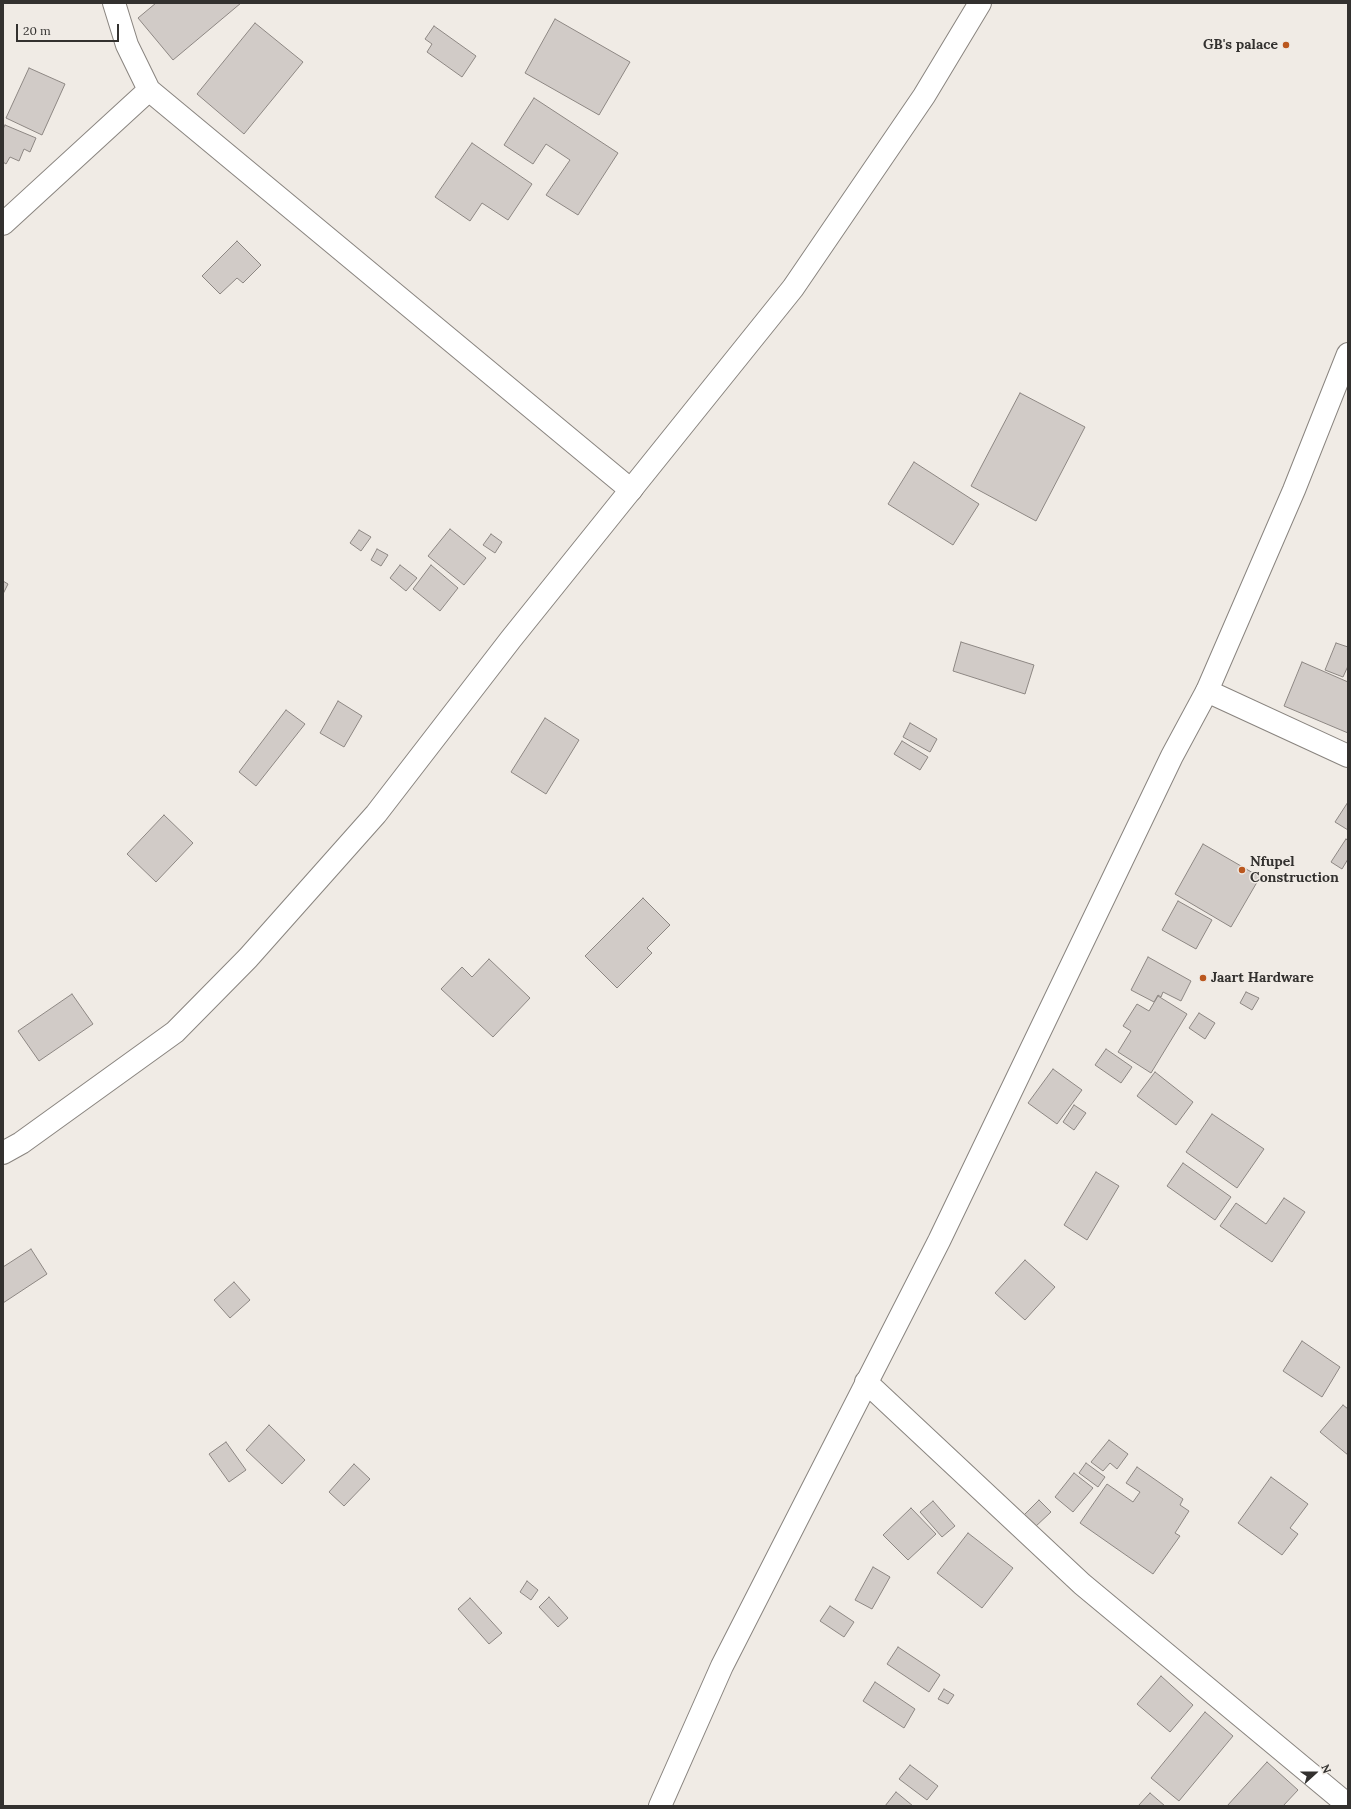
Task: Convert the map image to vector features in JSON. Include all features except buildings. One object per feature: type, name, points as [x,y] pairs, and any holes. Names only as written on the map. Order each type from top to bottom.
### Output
[{"type":"street","points":[[114,3],[127,45],[149,90],[631,490],[633,487]]},
{"type":"street","points":[[3,1153],[21,1142],[175,1032],[248,958],[376,814],[511,640],[793,288],[924,96],[980,3]]},
{"type":"street","points":[[3,224],[149,90]]},
{"type":"street","points":[[660,1806],[722,1666],[942,1234],[1172,756],[1207,691],[1294,490],[1348,354]]},
{"type":"street","points":[[1207,691],[1348,756]]},
{"type":"street","points":[[866,1382],[1082,1584],[1348,1805]]},
{"type":"place","name":"GB's palace","points":[[1286,45]]},
{"type":"place","name":"Nfupel Construction","points":[[1242,870]]},
{"type":"place","name":"Jaart Hardware","points":[[1203,978]]}]
